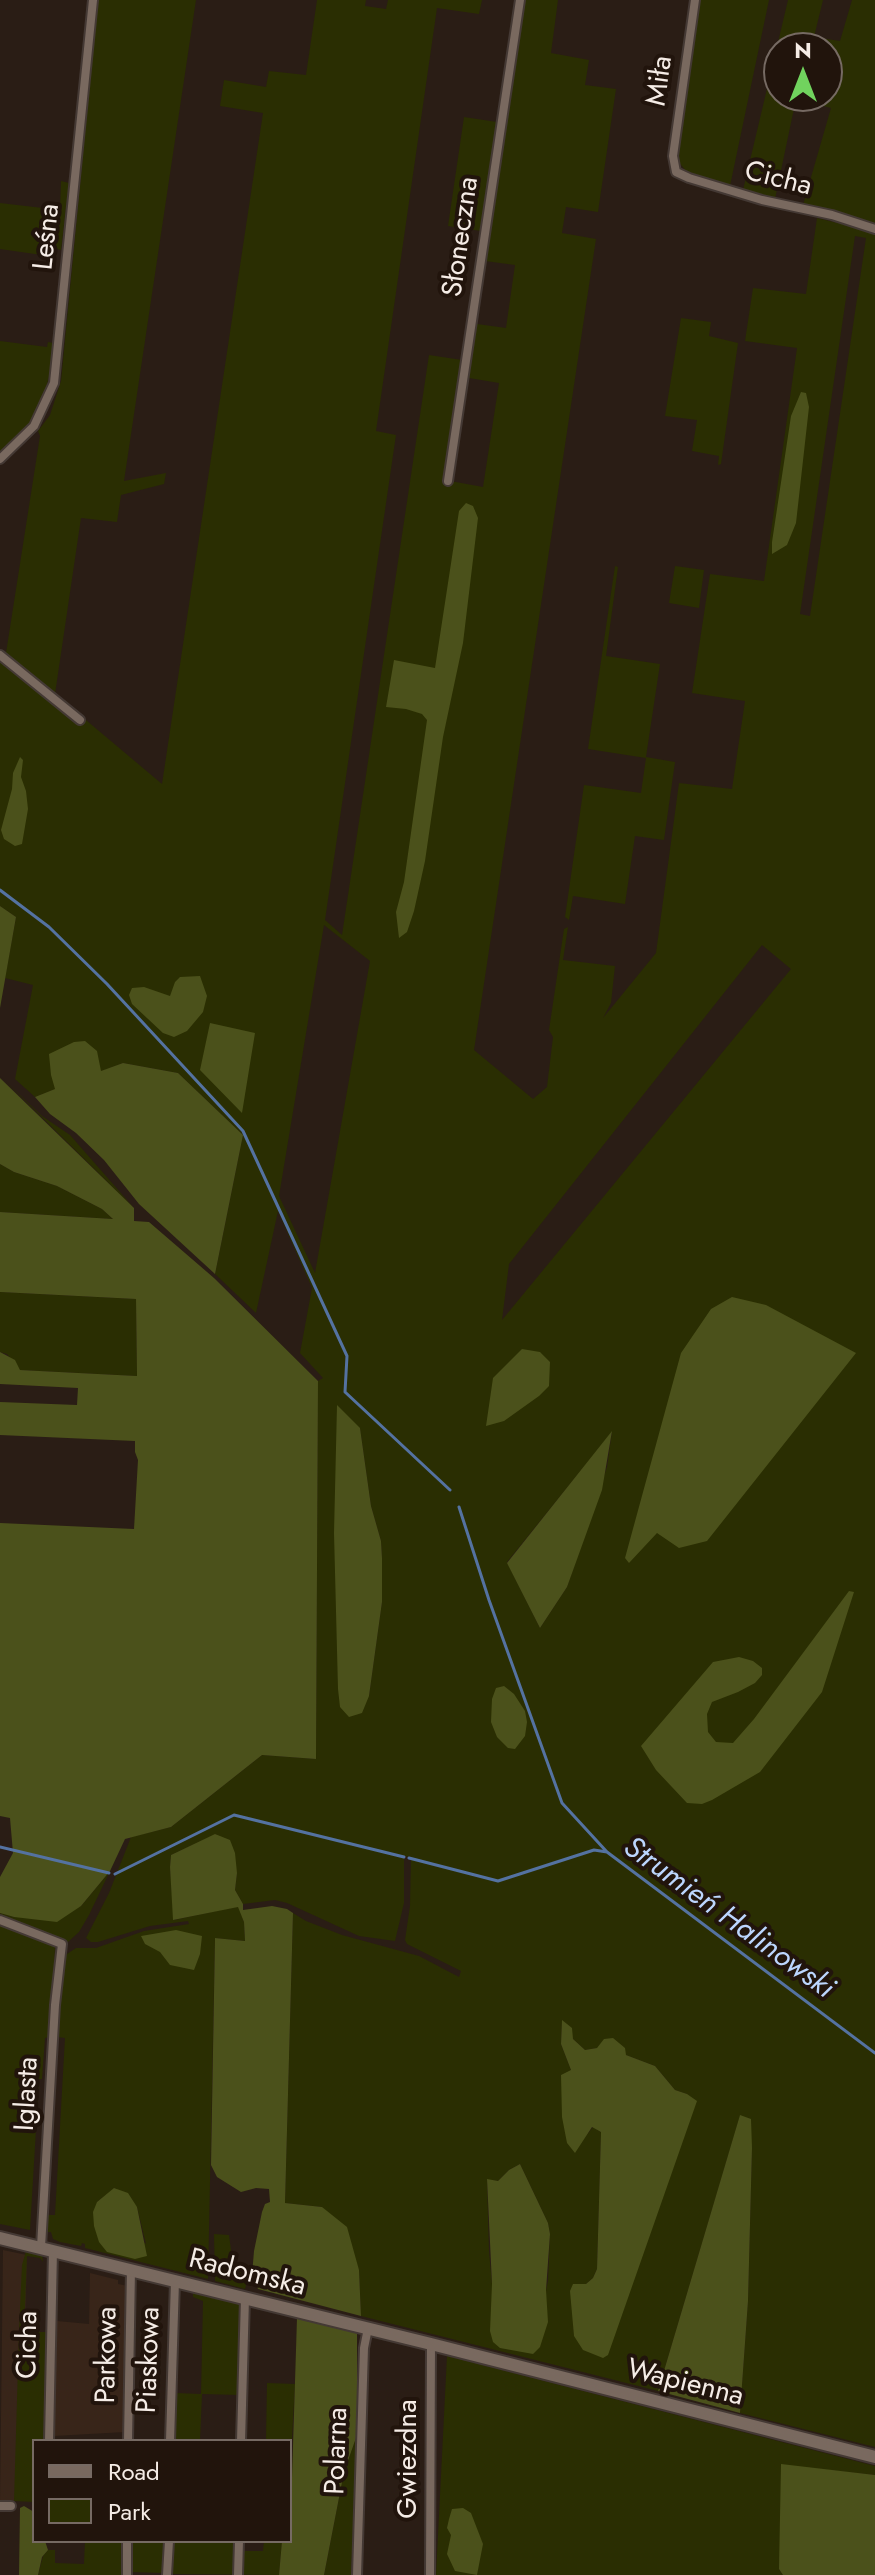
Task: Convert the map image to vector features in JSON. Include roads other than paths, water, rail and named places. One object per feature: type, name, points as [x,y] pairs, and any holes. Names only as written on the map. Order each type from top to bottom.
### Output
[{"type":"street","name":"Leśna","points":[[0,459],[34,426],[54,383],[93,0]]},
{"type":"street","name":"Słoneczna","points":[[448,481],[520,0]]},
{"type":"street","name":"Miła","points":[[673,168],[695,0]]},
{"type":"street","name":"Cicha","points":[[673,168],[689,178],[875,229]]},
{"type":"street","points":[[0,655],[80,720]]},
{"type":"street","name":"Iglasta","points":[[0,1920],[62,1944],[55,2005],[47,2248]]},
{"type":"street","name":"Radomska","points":[[0,2238],[482,2357]]},
{"type":"street","name":"Cicha","points":[[47,2248],[49,2439]]},
{"type":"street","name":"Parkowa","points":[[128,2439],[131,2269]]},
{"type":"street","name":"Piaskowa","points":[[170,2439],[175,2281]]},
{"type":"street","points":[[241,2439],[245,2298]]},
{"type":"street","name":"Polarna","points":[[357,2575],[364,2348],[368,2328]]},
{"type":"street","name":"Gwiezdna","points":[[430,2575],[431,2344]]},
{"type":"street","name":"Wapienna","points":[[482,2357],[875,2457]]},
{"type":"street","points":[[0,2506],[11,2506]]},
{"type":"street","points":[[127,2543],[127,2575]]},
{"type":"street","points":[[167,2575],[169,2543]]},
{"type":"street","points":[[238,2575],[239,2543]]},
{"type":"waterway","points":[[0,890],[49,927],[107,984],[243,1131],[347,1356],[345,1392],[450,1490]]},
{"type":"waterway","points":[[459,1507],[562,1803],[607,1852]]},
{"type":"waterway","name":"Strumień Halinowski","points":[[115,1874],[234,1815],[404,1857]]},
{"type":"waterway","name":"Strumień Halinowski","points":[[0,1847],[109,1873]]},
{"type":"waterway","name":"Strumień Halinowski","points":[[409,1858],[498,1881],[594,1850],[607,1852],[875,2053]]}]
